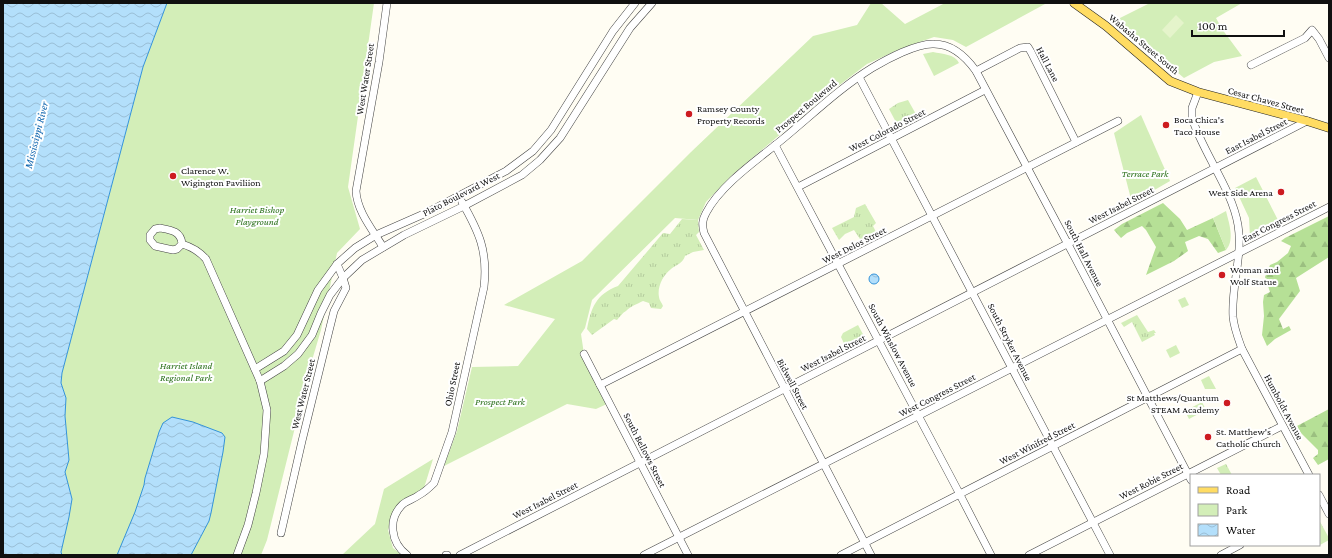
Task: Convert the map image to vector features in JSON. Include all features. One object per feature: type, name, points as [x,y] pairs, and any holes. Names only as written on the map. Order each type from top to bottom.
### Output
[{"type":"main road","name":"Wabasha Street South","points":[[1074,3],[1106,26],[1170,81],[1198,92]]},
{"type":"main road","name":"Cesar Chavez Street","points":[[1198,92],[1329,128]]},
{"type":"street","name":"West Water Street","points":[[383,247],[361,210],[356,197],[356,190],[378,69],[387,3]]},
{"type":"street","name":"Plato Boulevard West","points":[[255,369],[284,351],[296,335],[318,290],[337,264],[355,248],[376,235],[459,196],[506,171],[533,151],[551,130],[613,31],[635,3]]},
{"type":"street","name":"Plato Boulevard West","points":[[260,381],[284,366],[298,354],[312,335],[330,295],[343,278],[362,260],[417,228],[464,206],[522,175],[550,150],[567,127],[638,16],[652,3]]},
{"type":"street","points":[[1251,65],[1305,38],[1312,30],[1319,39],[1329,58]]},
{"type":"street","name":"Prospect Boulevard","points":[[702,221],[722,191],[847,85],[887,59],[918,47],[935,44],[946,46]]},
{"type":"street","name":"South Hall Avenue","points":[[946,46],[958,51],[976,71],[1189,477]]},
{"type":"street","name":"Hall Lane","points":[[976,71],[1020,48],[1028,47],[1032,52],[1076,142]]},
{"type":"street","name":"South Stryker Avenue","points":[[859,77],[1110,555]]},
{"type":"street","name":"West Colorado Street","points":[[798,187],[985,90]]},
{"type":"street","points":[[1198,92],[1192,108],[1192,118],[1235,214],[1239,232],[1239,254],[1233,316],[1237,336],[1242,349]]},
{"type":"street","name":"West Delos Street","points":[[600,385],[1118,121]]},
{"type":"street","name":"East Isabel Street","points":[[1215,168],[1307,121]]},
{"type":"street","name":"South Winslow Avenue","points":[[775,145],[919,415],[990,555]]},
{"type":"street","name":"West Isabel Street","points":[[460,555],[1215,168]]},
{"type":"street","name":"Ohio Street","points":[[407,555],[398,547],[395,541],[393,534],[393,521],[395,515],[403,504],[419,496],[434,483],[452,432],[486,274],[484,251],[475,226],[459,196]]},
{"type":"street","name":"East Congress Street","points":[[1239,254],[1329,207]]},
{"type":"street","name":"Bidwell Street","points":[[702,221],[704,233],[871,555]]},
{"type":"street","points":[[182,244],[191,246],[206,259],[260,381],[267,410],[264,454],[248,525],[237,555]]},
{"type":"street","name":"West Congress Street","points":[[644,555],[1239,254]]},
{"type":"street","name":"West Water Street","points":[[281,533],[334,311],[346,288],[337,264]]},
{"type":"street","name":"West Winifred Street","points":[[841,555],[1242,349]]},
{"type":"street","name":"Humboldt Avenue","points":[[1242,349],[1308,474]]},
{"type":"street","name":"South Bellows Street","points":[[584,354],[688,555]]},
{"type":"street","name":"West Robie Street","points":[[1194,474],[1282,426]]},
{"type":"street","name":"West Robie Street","points":[[1029,555],[1189,477]]},
{"type":"street","points":[[1324,502],[1329,514]]},
{"type":"street","points":[[1221,555],[1238,546]]},
{"type":"green space","name":"Harriet Island Regional Park","points":[[167,3],[374,3],[348,187],[360,229],[337,253],[321,330],[310,367],[267,540],[261,555],[62,555],[61,552],[72,499],[65,472],[69,460],[65,416],[66,398],[61,383],[62,373],[143,67]]},
{"type":"green space","name":"Prospect Park","points":[[871,3],[881,3],[905,24],[945,3],[1045,4],[966,47],[953,40],[934,37],[900,49],[867,64],[833,90],[732,175],[706,202],[698,220],[675,218],[592,300],[585,328],[581,334],[584,354],[609,403],[596,409],[567,404],[444,466],[457,431],[472,367],[518,366],[555,319],[504,305],[582,261],[691,152],[813,36],[857,25]]},
{"type":"green space","points":[[1150,3],[1242,3],[1216,18],[1222,29],[1242,56],[1214,62],[1184,78],[1116,20]]},
{"type":"green space","points":[[1176,15],[1184,23],[1170,38],[1162,30]]},
{"type":"green space","points":[[933,52],[951,56],[959,63],[934,76],[923,54]]},
{"type":"green space","points":[[908,100],[917,116],[898,126],[889,109],[898,103]]},
{"type":"green space","name":"Terrace Park","points":[[1141,115],[1170,181],[1132,203],[1114,133]]},
{"type":"green space","points":[[1256,177],[1279,222],[1250,237],[1249,218],[1235,188]]},
{"type":"green space","points":[[1163,203],[1180,219],[1187,230],[1213,218],[1226,250],[1218,253],[1208,239],[1199,236],[1185,242],[1188,251],[1174,261],[1146,275],[1156,247],[1146,230],[1142,226],[1127,233],[1121,238],[1114,230],[1122,224]]},
{"type":"green space","points":[[865,204],[876,223],[873,226],[877,234],[862,242],[854,230],[845,234],[839,240],[832,228],[854,217],[856,208]]},
{"type":"green space","points":[[1226,211],[1231,236],[1229,246],[1226,250],[1213,218]]},
{"type":"green space","points":[[1329,216],[1329,257],[1296,278],[1300,291],[1279,319],[1283,329],[1289,326],[1291,330],[1275,339],[1267,346],[1262,335],[1264,295],[1270,292],[1265,277],[1270,265],[1277,262],[1288,253],[1291,246],[1281,241]]},
{"type":"green space","points":[[682,219],[698,220],[699,232],[696,235],[704,250],[693,252],[685,256],[681,262],[665,274],[659,289],[659,298],[663,306],[661,309],[651,308],[649,303],[643,301],[623,313],[617,320],[614,319],[592,335],[587,329],[590,315],[596,303],[604,293],[618,286],[663,233],[670,234]]},
{"type":"green space","points":[[1185,297],[1189,305],[1182,308],[1178,300]]},
{"type":"green space","points":[[1137,315],[1148,332],[1154,330],[1156,333],[1142,342],[1132,322],[1124,327],[1121,323]]},
{"type":"green space","points":[[858,325],[865,338],[846,348],[841,337],[843,333]]},
{"type":"green space","points":[[1176,345],[1180,353],[1170,358],[1166,350]]},
{"type":"green space","points":[[1209,376],[1216,389],[1205,389],[1201,380]]},
{"type":"green space","points":[[1202,402],[1206,410],[1189,419],[1185,411]]},
{"type":"green space","points":[[1329,409],[1329,459],[1318,465],[1313,458],[1318,454],[1318,450],[1301,433],[1297,426]]},
{"type":"green space","points":[[433,459],[424,488],[394,512],[388,530],[393,548],[402,555],[342,555],[375,524],[384,489]]},
{"type":"green space","points":[[1226,464],[1231,474],[1220,474],[1217,468]]},
{"type":"green space","points":[[1320,522],[1329,538],[1329,540],[1320,545]]},
{"type":"water","name":"Mississippi River","points":[[3,3],[167,3],[143,67],[62,373],[61,383],[66,398],[65,416],[69,460],[65,472],[72,499],[61,552],[62,555],[3,555]]},
{"type":"water","points":[[874,274],[879,279],[874,284],[869,279]]},
{"type":"water","points":[[172,417],[193,422],[222,433],[225,437],[209,521],[191,555],[117,555],[135,512],[159,432],[163,423]]},
{"type":"place","name":"Ramsey County Property Records","points":[[689,114]]},
{"type":"place","name":"Boca Chica's Taco House","points":[[1166,125]]},
{"type":"place","name":"Clarence W. Wigington Paviliion","points":[[173,176]]},
{"type":"place","name":"West Side Arena","points":[[1281,192]]},
{"type":"place","name":"Woman and Wolf Statue","points":[[1222,275]]},
{"type":"place","name":"St Matthews/Quantum STEAM Academy","points":[[1227,403]]},
{"type":"place","name":"St. Matthew's Catholic Church","points":[[1208,437]]},
{"type":"park label","name":"Harriet Bishop Playground","points":[[257,214]]}]
